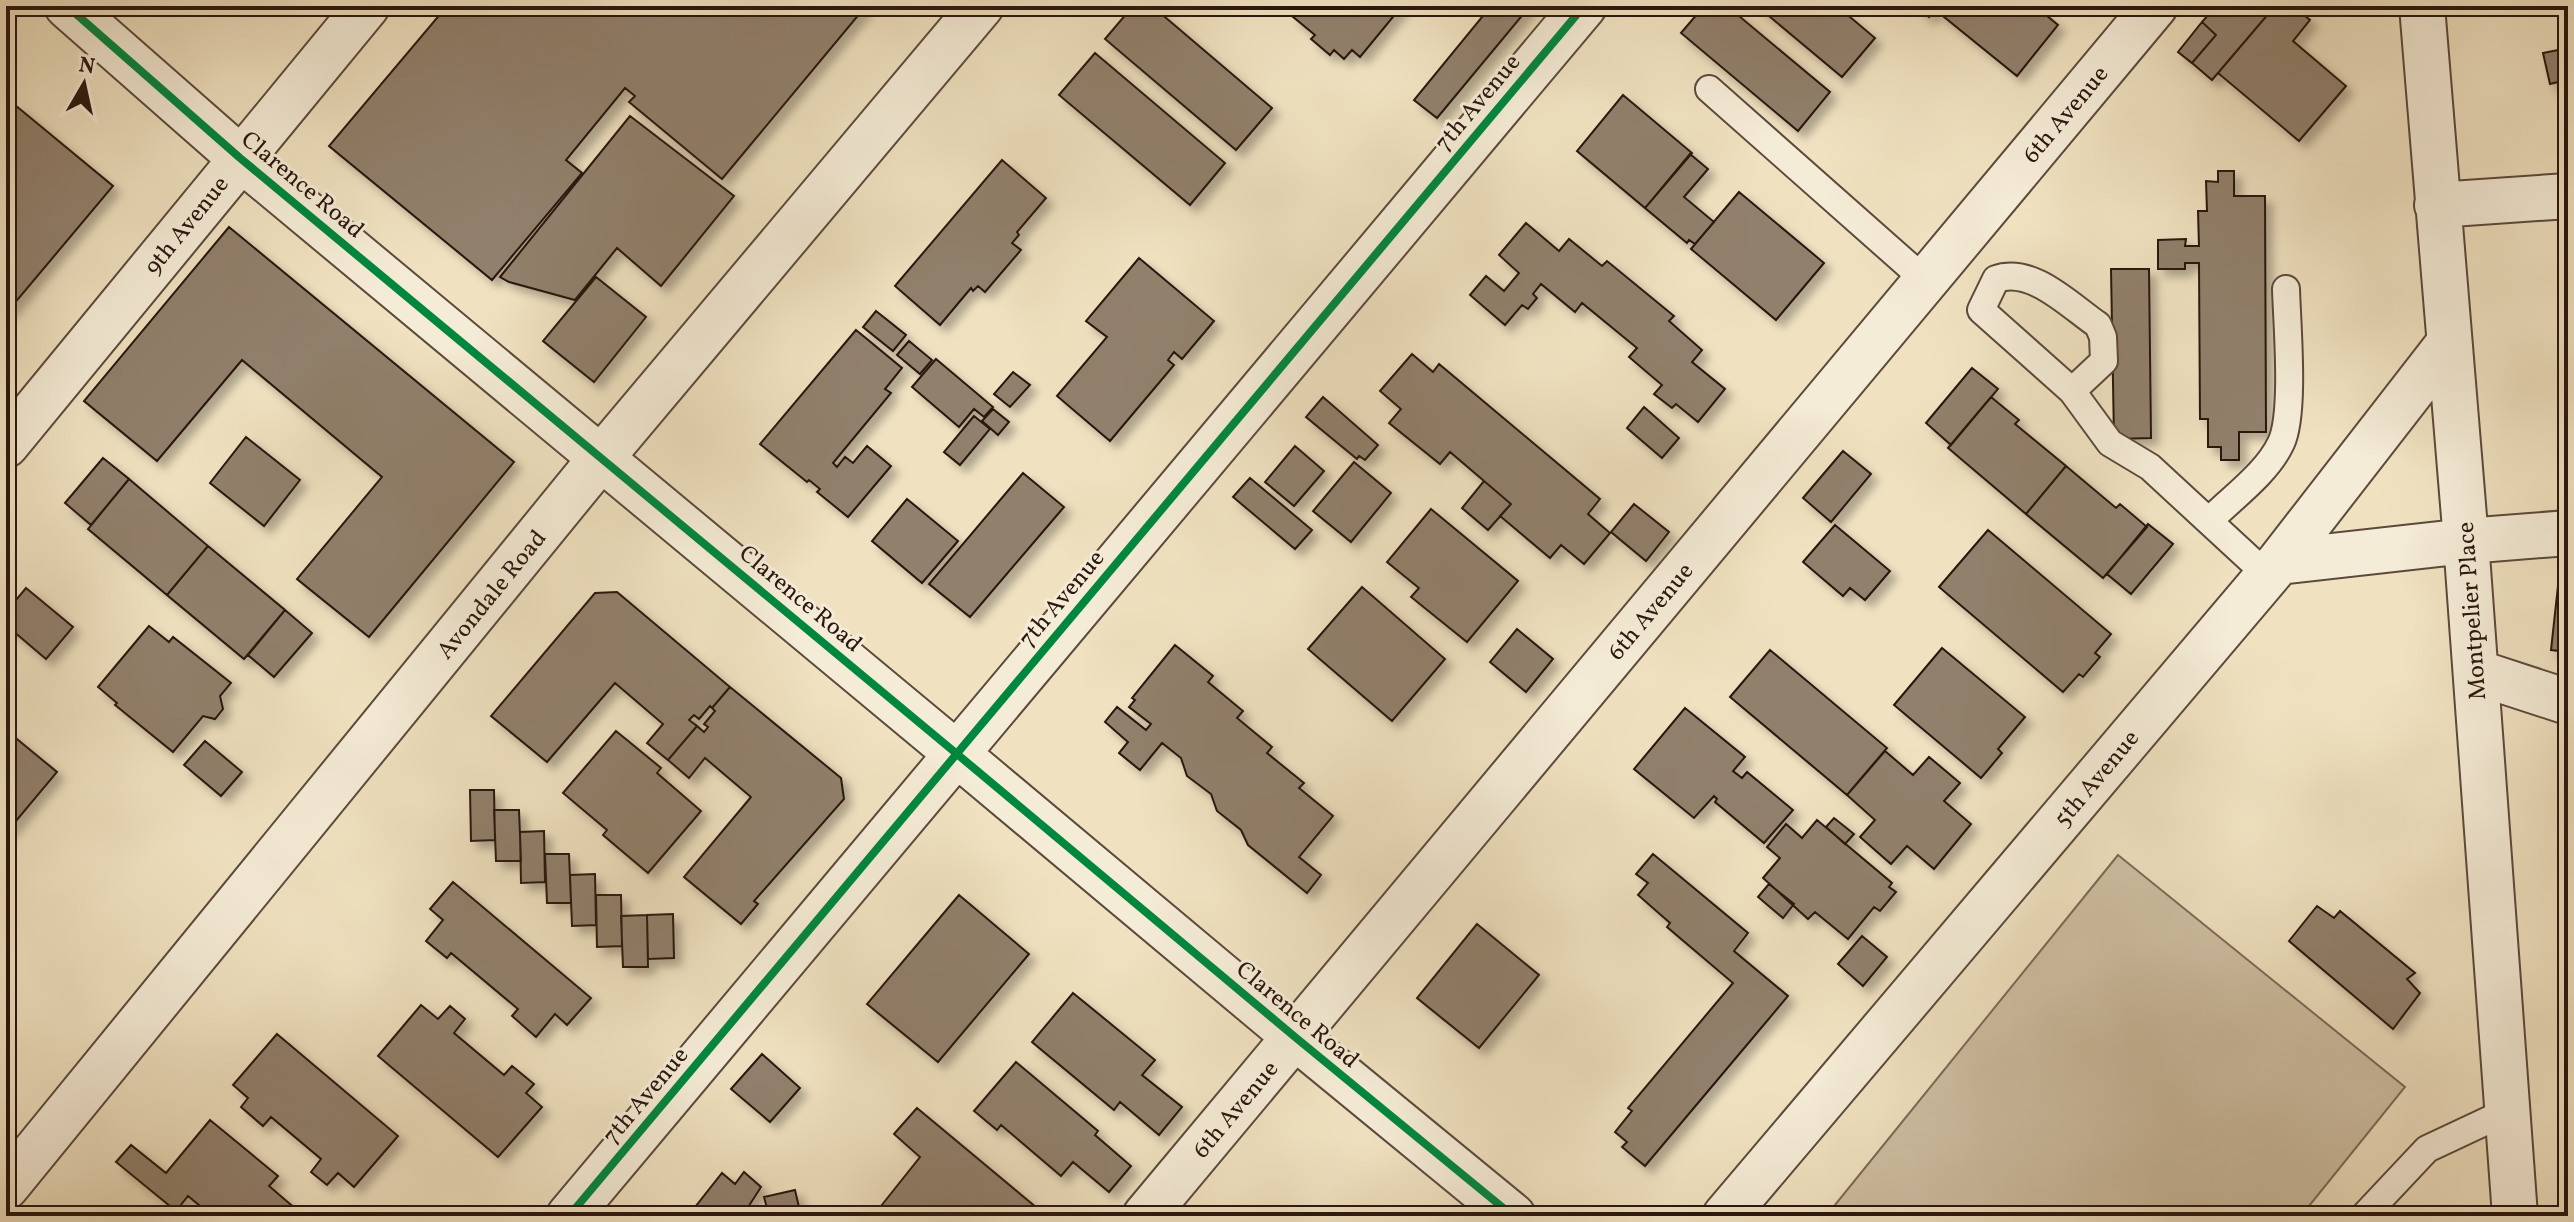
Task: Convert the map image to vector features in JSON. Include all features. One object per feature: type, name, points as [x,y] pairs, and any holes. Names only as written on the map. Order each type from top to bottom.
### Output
[{"type":"street","name":"Clarence Road","points":[[67,6],[240,158],[1513,1216]]},
{"type":"street","name":"9th Avenue","points":[[6,445],[367,6]]},
{"type":"street","name":"Avondale Road","points":[[6,1187],[601,458],[981,6]]},
{"type":"street","name":"7th Avenue","points":[[569,1216],[1584,6]]},
{"type":"street","name":"6th Avenue","points":[[1145,1216],[2155,6]]},
{"type":"street","name":"Montpelier Place","points":[[2422,6],[2466,541],[2515,1216]]},
{"type":"street","points":[[2437,205],[2568,196]]},
{"type":"street","name":"5th Avenue","points":[[1725,1216],[2273,569],[2449,343]]},
{"type":"street","points":[[2273,569],[2466,541],[2568,533]]},
{"type":"street","points":[[2476,672],[2568,702]]},
{"type":"lane","points":[[1709,89],[1926,281]]},
{"type":"lane","points":[[2072,391],[2104,361],[2103,337],[2098,325],[2025,277],[2008,275],[1996,279],[1981,310],[2072,391],[2110,443],[2150,467],[2210,520],[2273,569]]},
{"type":"lane","points":[[2210,520],[2266,465],[2282,442],[2288,402],[2286,289]]},
{"type":"lane","points":[[2364,1216],[2427,1149],[2508,1111]]},
{"type":"shaded area","points":[[2118,855],[2405,1087],[2301,1216],[1826,1216]]},
{"type":"building","points":[[447,6],[702,6],[711,14],[718,6],[866,6],[722,179],[629,102],[635,96],[625,88],[566,160],[582,173],[492,280],[329,146]]},
{"type":"building","points":[[1133,6],[1152,6],[1272,108],[1236,150],[1105,39]]},
{"type":"building","points":[[1300,6],[1402,6],[1360,57],[1352,50],[1344,59],[1334,50],[1330,55],[1311,39],[1315,35],[1292,16]]},
{"type":"building","points":[[1491,6],[1530,6],[1437,118],[1414,100]]},
{"type":"building","points":[[1704,6],[1727,6],[1830,92],[1798,131],[1681,33]]},
{"type":"building","points":[[1757,6],[1837,6],[1875,38],[1842,77]]},
{"type":"building","points":[[1916,6],[1943,6],[1940,10],[1937,7],[1929,17]]},
{"type":"building","points":[[1943,6],[2035,6],[2058,25],[2017,76],[1938,12]]},
{"type":"building","points":[[2216,6],[2275,6],[2212,80],[2192,63],[2216,35],[2202,22]]},
{"type":"building","points":[[2275,6],[2293,6],[2310,20],[2293,41],[2346,86],[2299,141],[2218,73]]},
{"type":"building","points":[[2202,22],[2216,35],[2192,63],[2178,52]]},
{"type":"building","points":[[2568,48],[2568,98],[2562,81],[2550,84],[2543,53]]},
{"type":"building","points":[[1095,53],[1225,163],[1190,205],[1059,95]]},
{"type":"building","points":[[1623,95],[1692,153],[1645,208],[1577,151]]},
{"type":"building","points":[[15,105],[113,186],[8,311],[6,115]]},
{"type":"building","points":[[630,116],[734,196],[661,286],[617,248],[575,300],[500,277]]},
{"type":"building","points":[[1690,154],[1708,169],[1684,197],[1714,222],[1695,244],[1689,240],[1687,243],[1645,208]]},
{"type":"building","points":[[1002,160],[1046,198],[1017,232],[1019,235],[1012,243],[1021,250],[985,292],[978,286],[973,291],[971,288],[940,325],[895,286]]},
{"type":"building","points":[[2218,171],[2234,171],[2234,196],[2265,196],[2266,432],[2239,432],[2239,460],[2221,460],[2221,447],[2208,447],[2208,419],[2200,419],[2199,263],[2185,263],[2185,269],[2158,269],[2158,240],[2186,239],[2185,246],[2199,246],[2198,211],[2207,211],[2206,181],[2218,182]]},
{"type":"building","points":[[1739,192],[1824,263],[1776,320],[1691,249]]},
{"type":"building","points":[[1526,223],[1559,251],[1569,239],[1602,266],[1607,261],[1674,316],[1669,321],[1702,350],[1692,362],[1725,389],[1698,422],[1676,404],[1672,408],[1654,394],[1662,385],[1629,357],[1637,348],[1582,303],[1575,312],[1541,284],[1533,294],[1537,298],[1528,309],[1522,305],[1505,325],[1470,295],[1486,276],[1504,291],[1519,273],[1499,255]]},
{"type":"building","points":[[229,227],[514,462],[369,637],[297,579],[382,477],[242,360],[157,461],[84,401]]},
{"type":"building","points":[[1139,258],[1214,321],[1182,359],[1174,352],[1168,360],[1174,365],[1110,441],[1057,396],[1107,337],[1086,321]]},
{"type":"building","points":[[2111,269],[2149,269],[2151,438],[2114,439]]},
{"type":"building","points":[[596,277],[646,317],[594,382],[543,341]]},
{"type":"building","points":[[876,311],[906,335],[893,351],[863,327]]},
{"type":"building","points":[[856,330],[902,368],[885,389],[891,393],[833,463],[837,467],[845,457],[853,463],[867,446],[891,466],[848,517],[817,492],[820,489],[760,444]]},
{"type":"building","points":[[909,341],[932,360],[920,374],[897,355]]},
{"type":"building","points":[[1412,354],[1433,372],[1439,364],[1600,499],[1588,514],[1610,533],[1584,564],[1561,545],[1550,558],[1500,516],[1511,504],[1450,452],[1440,464],[1389,423],[1401,409],[1380,391]]},
{"type":"building","points":[[936,359],[993,407],[984,417],[974,409],[959,427],[912,387]]},
{"type":"building","points":[[1972,368],[1998,389],[1951,445],[1926,423]]},
{"type":"building","points":[[1013,372],[1030,385],[1010,407],[994,394]]},
{"type":"building","points":[[1323,397],[1378,445],[1365,460],[1359,456],[1357,459],[1306,417]]},
{"type":"building","points":[[1991,397],[2019,420],[2015,424],[2066,466],[2026,514],[1948,448]]},
{"type":"building","points":[[1644,407],[1679,438],[1662,458],[1627,428]]},
{"type":"building","points":[[993,409],[1009,422],[998,435],[982,421]]},
{"type":"building","points":[[974,416],[990,429],[960,465],[944,452]]},
{"type":"building","points":[[246,437],[300,480],[264,526],[210,483]]},
{"type":"building","points":[[1295,446],[1324,471],[1294,506],[1265,482]]},
{"type":"building","points":[[1843,451],[1871,474],[1831,522],[1803,498]]},
{"type":"building","points":[[103,458],[129,479],[91,525],[65,503]]},
{"type":"building","points":[[1354,462],[1391,493],[1351,542],[1313,511]]},
{"type":"building","points":[[2066,466],[2116,508],[2120,504],[2147,527],[2103,578],[2026,514]]},
{"type":"building","points":[[1023,473],[1064,507],[970,617],[929,584]]},
{"type":"building","points":[[1250,478],[1312,530],[1295,549],[1233,497]]},
{"type":"building","points":[[129,479],[208,546],[167,595],[88,529]]},
{"type":"building","points":[[1484,481],[1511,504],[1488,530],[1462,508]]},
{"type":"building","points":[[907,499],[958,541],[922,583],[872,541]]},
{"type":"building","points":[[1634,504],[1669,532],[1646,561],[1611,532]]},
{"type":"building","points":[[1431,509],[1518,581],[1467,642],[1411,597],[1419,588],[1387,562]]},
{"type":"building","points":[[2148,524],[2173,544],[2131,594],[2107,574]]},
{"type":"building","points":[[1835,525],[1890,571],[1865,600],[1850,588],[1843,596],[1803,562]]},
{"type":"building","points":[[1988,530],[2111,634],[2095,653],[2100,657],[2083,677],[2079,674],[2063,692],[1939,587]]},
{"type":"building","points":[[208,546],[285,610],[244,659],[167,595]]},
{"type":"building","points":[[2558,586],[2568,588],[2568,652],[2551,650]]},
{"type":"building","points":[[1362,587],[1445,659],[1392,721],[1308,649]]},
{"type":"building","points":[[26,588],[73,627],[46,659],[6,625],[6,612]]},
{"type":"building","points":[[617,592],[730,687],[699,719],[694,715],[689,720],[697,726],[668,760],[647,743],[663,724],[615,683],[547,762],[491,716],[595,593]]},
{"type":"building","points":[[285,610],[312,633],[274,677],[248,655]]},
{"type":"building","points":[[149,626],[169,642],[173,637],[231,683],[220,696],[223,709],[215,719],[203,716],[173,752],[115,705],[117,703],[98,687]]},
{"type":"building","points":[[1517,629],[1553,659],[1526,692],[1490,662]]},
{"type":"building","points":[[1175,645],[1213,676],[1208,682],[1243,711],[1237,718],[1272,747],[1267,753],[1304,783],[1299,788],[1333,816],[1299,857],[1321,875],[1307,893],[1248,845],[1241,830],[1217,811],[1211,794],[1187,776],[1181,758],[1162,743],[1140,770],[1119,753],[1128,742],[1105,722],[1117,707],[1146,730],[1151,724],[1129,707],[1135,700],[1132,698]]},
{"type":"building","points":[[1942,648],[2025,717],[1998,749],[2002,753],[1981,778],[1894,705]]},
{"type":"building","points":[[1770,650],[1887,748],[1847,795],[1730,697]]},
{"type":"building","points":[[730,687],[841,778],[844,799],[754,901],[758,904],[741,924],[684,877],[751,797],[705,758],[689,778],[668,760],[697,726],[704,732],[708,727],[704,724],[715,711],[712,708]]},
{"type":"building","points":[[1685,708],[1745,757],[1733,771],[1742,778],[1747,772],[1793,810],[1764,843],[1715,802],[1717,799],[1714,796],[1694,818],[1634,769]]},
{"type":"building","points":[[6,730],[57,772],[6,833]]},
{"type":"building","points":[[616,731],[661,768],[657,773],[701,811],[648,873],[603,835],[607,830],[563,793]]},
{"type":"building","points":[[205,741],[242,772],[221,796],[184,765]]},
{"type":"building","points":[[1885,751],[1913,775],[1929,757],[1960,783],[1944,801],[1971,824],[1934,869],[1907,846],[1891,864],[1860,837],[1875,820],[1847,795]]},
{"type":"building","points":[[470,790],[494,790],[495,840],[471,841]]},
{"type":"building","points":[[494,810],[519,810],[521,861],[496,861]]},
{"type":"building","points":[[1834,818],[1854,834],[1845,844],[1826,827]]},
{"type":"building","points":[[1817,820],[1892,883],[1889,887],[1896,892],[1880,911],[1874,907],[1848,939],[1815,912],[1808,919],[1763,878],[1780,858],[1767,847],[1786,824],[1802,838]]},
{"type":"building","points":[[544,831],[545,882],[521,883],[520,832]]},
{"type":"building","points":[[545,854],[569,854],[571,903],[547,903]]},
{"type":"building","points":[[1653,854],[1748,933],[1734,951],[1788,996],[1645,1166],[1622,1147],[1627,1142],[1615,1132],[1632,1111],[1628,1108],[1733,983],[1667,927],[1670,923],[1638,895],[1648,883],[1636,874]]},
{"type":"building","points":[[595,874],[596,925],[572,926],[570,875]]},
{"type":"building","points":[[453,882],[591,998],[567,1025],[555,1014],[536,1037],[512,1016],[518,1009],[451,953],[447,958],[426,941],[443,920],[430,909]]},
{"type":"building","points":[[1769,884],[1794,904],[1783,918],[1758,897]]},
{"type":"building","points":[[596,895],[621,895],[622,946],[597,947]]},
{"type":"building","points":[[959,895],[1029,954],[938,1062],[867,1004]]},
{"type":"building","points":[[2317,906],[2334,918],[2340,911],[2415,973],[2407,979],[2420,993],[2393,1029],[2289,941]]},
{"type":"building","points":[[673,914],[674,958],[648,959],[647,915]]},
{"type":"building","points":[[647,915],[648,967],[623,967],[621,916]]},
{"type":"building","points":[[1477,924],[1539,975],[1479,1048],[1417,998]]},
{"type":"building","points":[[1862,936],[1887,957],[1863,986],[1838,964]]},
{"type":"building","points":[[1073,993],[1155,1060],[1142,1075],[1182,1107],[1159,1135],[1120,1102],[1114,1110],[1032,1042]]},
{"type":"building","points":[[421,1005],[438,1019],[450,1006],[465,1019],[454,1033],[504,1075],[512,1066],[534,1084],[526,1093],[542,1107],[498,1157],[378,1056]]},
{"type":"building","points":[[277,1034],[398,1136],[354,1187],[338,1173],[327,1185],[311,1172],[321,1159],[271,1117],[263,1126],[241,1107],[248,1098],[233,1085]]},
{"type":"building","points":[[762,1054],[800,1088],[770,1122],[731,1089]]},
{"type":"building","points":[[1016,1062],[1098,1131],[1095,1135],[1131,1166],[1109,1192],[1073,1162],[1061,1176],[1001,1125],[997,1130],[974,1111]]},
{"type":"building","points":[[917,1108],[1043,1213],[1041,1216],[893,1216],[881,1206],[920,1157],[894,1134]]},
{"type":"building","points":[[210,1120],[278,1176],[269,1186],[304,1216],[212,1216],[188,1196],[176,1211],[116,1162],[131,1145],[166,1173]]},
{"type":"building","points":[[744,1172],[761,1187],[744,1216],[688,1216],[722,1173],[735,1184]]},
{"type":"building","points":[[795,1190],[801,1216],[757,1216],[768,1212],[764,1197]]},
{"type":"cycle path","points":[[67,6],[240,158],[1513,1216]]},
{"type":"cycle path","points":[[569,1216],[1584,6]]}]
